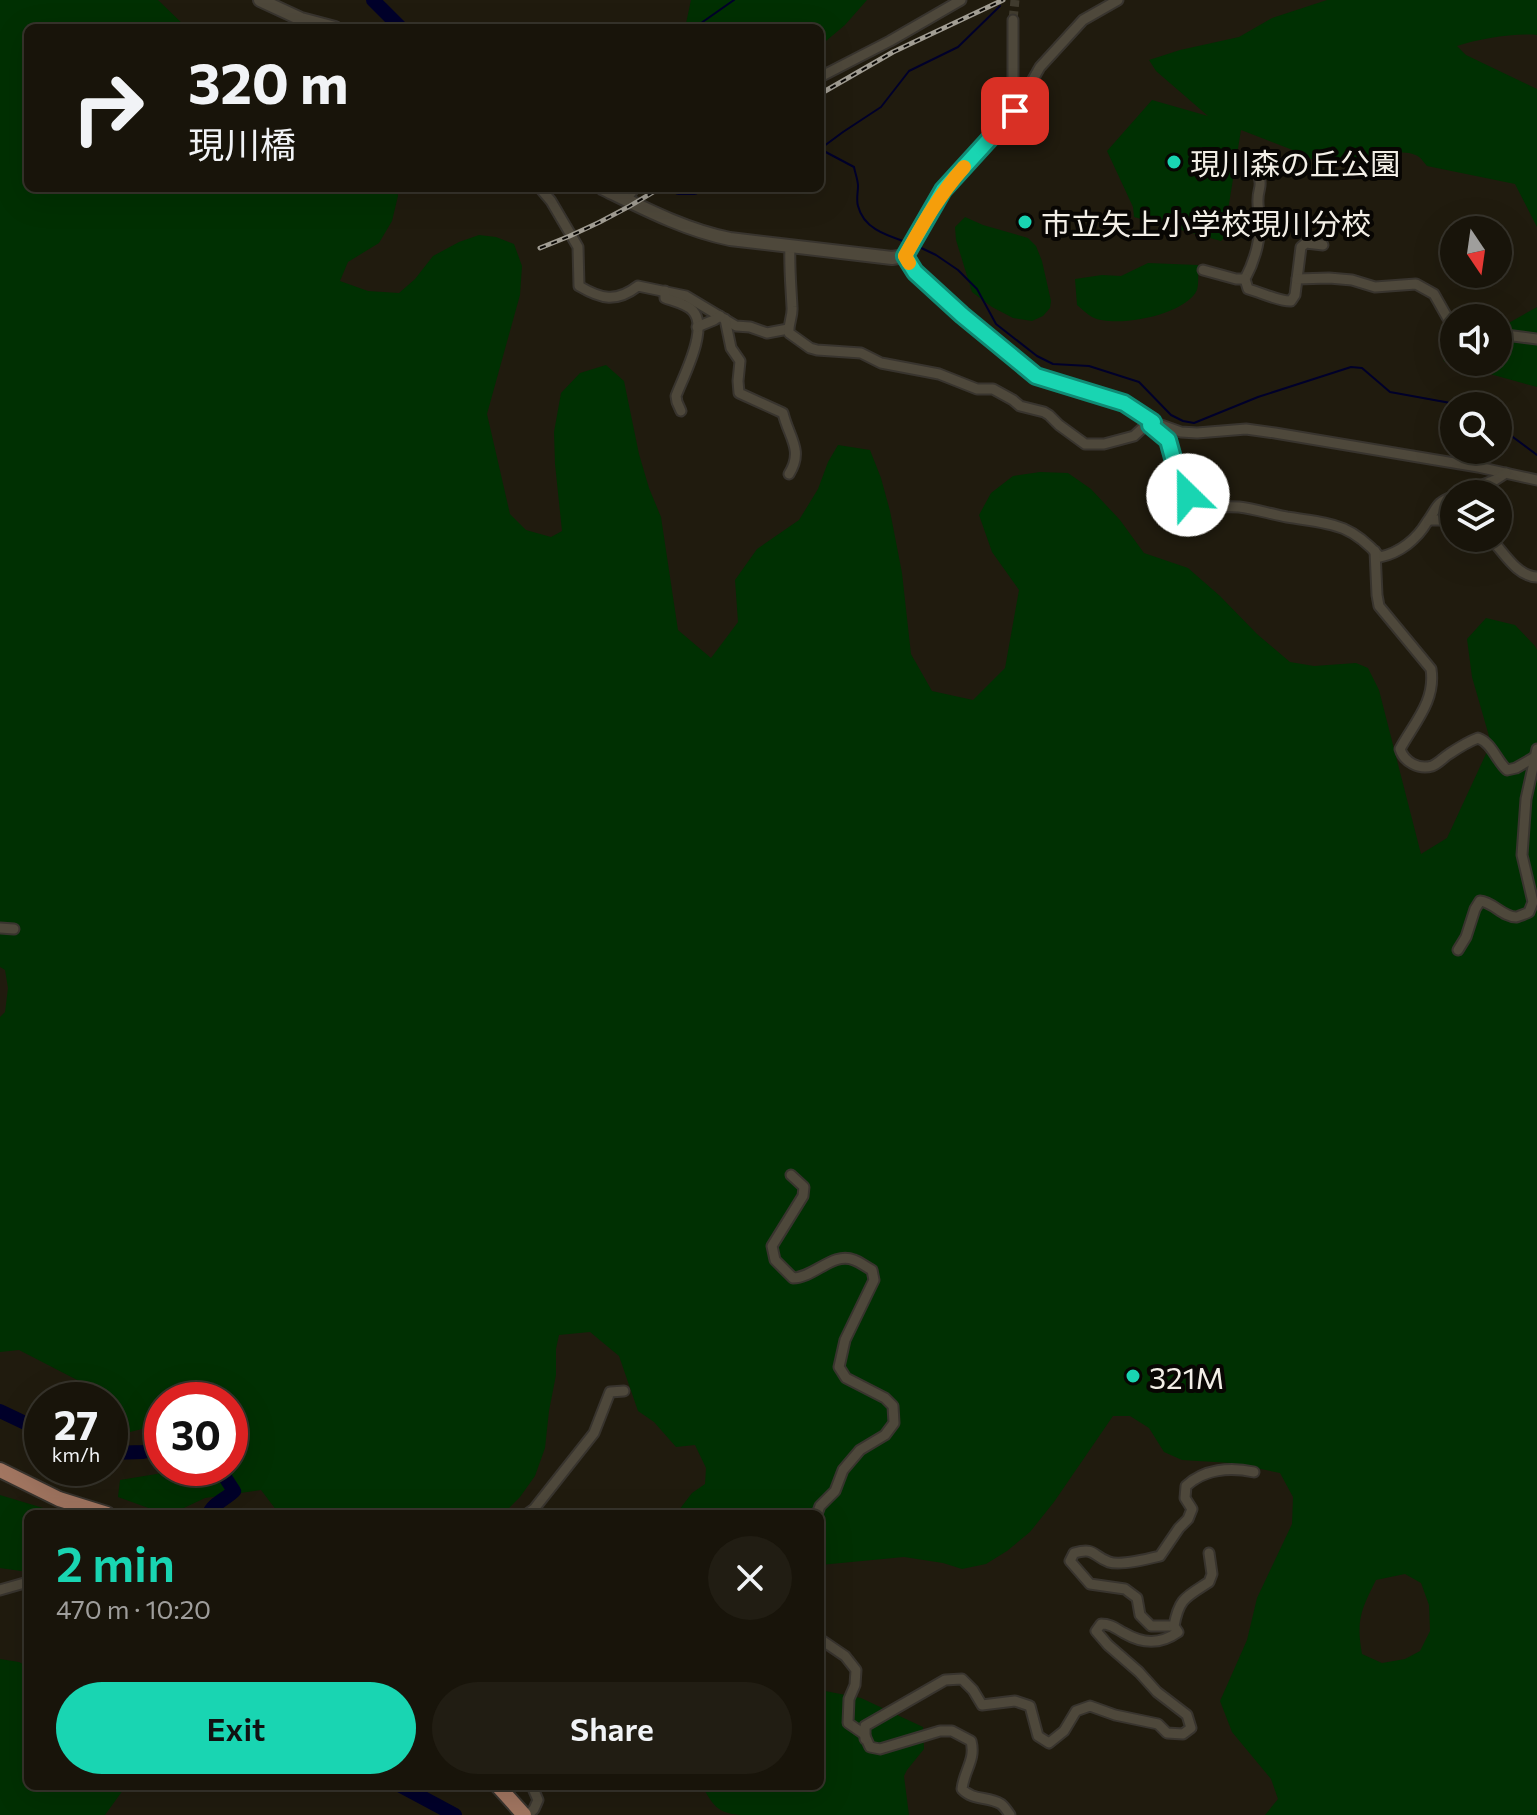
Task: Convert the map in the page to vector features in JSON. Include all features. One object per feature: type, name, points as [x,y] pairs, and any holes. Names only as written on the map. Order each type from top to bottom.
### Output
[{"type":"main road","points":[[0,1470],[59,1499],[94,1510]]},
{"type":"main road","points":[[502,1790],[526,1815]]},
{"type":"street","points":[[260,0],[320,24]]},
{"type":"street","points":[[824,75],[961,0]]},
{"type":"street","points":[[611,192],[711,235],[892,258],[909,249],[943,190],[1015,111],[1040,67],[1065,37],[1083,20],[1118,0]]},
{"type":"street","points":[[1013,20],[1013,79],[1024,95]]},
{"type":"street","points":[[1257,171],[1261,183],[1258,204],[1260,223],[1251,268],[1245,279],[1248,289],[1284,302],[1291,301],[1295,295],[1301,247],[1306,243],[1323,245]]},
{"type":"street","points":[[543,192],[578,247],[579,286],[605,298],[638,286],[665,291],[686,296],[736,326],[767,333],[788,329]]},
{"type":"street","points":[[626,199],[632,192]]},
{"type":"street","points":[[790,246],[789,290],[792,307],[788,329],[810,348],[861,353],[881,363],[939,374],[977,389],[993,389],[1020,406],[1044,412],[1085,444],[1104,444],[1134,436],[1151,419]]},
{"type":"street","points":[[909,249],[915,272],[1036,376],[1124,403],[1181,432],[1246,429],[1537,480]]},
{"type":"street","points":[[1203,270],[1245,279]]},
{"type":"street","points":[[1297,279],[1352,280],[1375,287],[1416,284],[1434,294],[1440,305]]},
{"type":"street","points":[[665,291],[665,298],[692,309],[697,317],[694,356],[676,396],[681,411]]},
{"type":"street","points":[[697,327],[722,318]]},
{"type":"street","points":[[722,318],[731,348],[740,361],[739,393],[783,413],[797,456],[789,474]]},
{"type":"street","points":[[1512,336],[1537,339]]},
{"type":"street","points":[[1151,419],[1150,425],[1168,440],[1188,495],[1198,503],[1212,507],[1245,508],[1344,528],[1360,536],[1380,557],[1392,555],[1412,541],[1440,502]]},
{"type":"street","points":[[1495,480],[1506,473]]},
{"type":"street","points":[[1429,520],[1440,520]]},
{"type":"street","points":[[1375,551],[1379,606],[1431,669],[1433,681],[1418,722],[1400,749],[1402,756],[1408,762],[1432,766],[1478,738],[1486,741],[1507,770],[1516,768],[1536,753]]},
{"type":"street","points":[[1503,552],[1527,577],[1537,577]]},
{"type":"street","points":[[1458,950],[1480,901],[1517,917],[1529,912],[1533,902],[1522,855],[1526,799],[1536,753]]},
{"type":"street","points":[[0,928],[14,929]]},
{"type":"street","points":[[791,1175],[804,1187],[803,1196],[772,1246],[775,1260],[793,1278],[801,1278],[838,1258],[852,1258],[872,1270],[874,1280],[845,1340],[839,1367],[846,1378],[885,1398],[893,1406],[894,1423],[885,1435],[860,1450],[843,1470],[835,1491],[818,1510]]},
{"type":"street","points":[[533,1510],[594,1433],[610,1392],[624,1391]]},
{"type":"street","points":[[1174,1626],[1151,1626],[1140,1615],[1137,1598],[1125,1589],[1090,1584],[1070,1561],[1074,1553],[1085,1550],[1110,1563],[1160,1556],[1188,1519],[1192,1509],[1185,1498],[1186,1486],[1193,1479],[1237,1468],[1254,1472]]},
{"type":"street","points":[[865,1739],[865,1726],[945,1680],[962,1679],[982,1705],[1015,1701],[1030,1706],[1038,1736],[1049,1743],[1064,1731],[1076,1711],[1090,1706],[1125,1718],[1158,1724],[1167,1733],[1183,1734],[1191,1728],[1187,1715],[1157,1692],[1096,1631],[1101,1624],[1110,1624],[1139,1640],[1168,1639],[1178,1632],[1174,1626],[1177,1606],[1209,1582],[1212,1574],[1209,1553]]},
{"type":"street","points":[[0,1590],[24,1583]]},
{"type":"street","points":[[824,1642],[845,1656],[856,1670],[855,1685],[849,1699],[848,1723],[864,1734],[870,1747],[880,1749],[940,1731],[952,1731],[971,1741],[974,1753],[962,1789],[975,1798],[1001,1804],[1010,1815]]},
{"type":"street","points":[[526,1815],[534,1809],[538,1800],[534,1790]]},
{"type":"green space","points":[[0,0],[158,0],[183,24],[24,24],[24,192],[398,192],[392,221],[379,243],[348,262],[340,281],[368,291],[399,293],[433,256],[479,235],[514,244],[522,266],[520,295],[487,414],[510,514],[526,530],[551,537],[562,531],[554,432],[561,393],[580,373],[606,365],[624,381],[639,454],[661,517],[678,630],[711,658],[738,622],[735,580],[757,549],[799,520],[818,489],[838,445],[870,450],[890,511],[902,573],[911,654],[932,691],[973,700],[1005,668],[1019,590],[992,552],[979,515],[991,493],[1013,476],[1040,472],[1068,473],[1091,489],[1120,520],[1144,553],[1188,568],[1290,662],[1314,666],[1356,663],[1368,668],[1379,690],[1421,854],[1447,838],[1491,743],[1472,677],[1467,639],[1486,618],[1515,625],[1537,650],[1537,1815],[1265,1815],[1278,1799],[1271,1779],[1232,1732],[1220,1701],[1247,1640],[1257,1598],[1292,1524],[1293,1497],[1280,1473],[1231,1463],[1182,1460],[1164,1452],[1149,1428],[1130,1416],[1113,1416],[1030,1532],[986,1564],[962,1569],[904,1557],[824,1565],[824,1510],[679,1510],[692,1493],[705,1484],[706,1468],[695,1445],[676,1447],[654,1422],[638,1411],[619,1356],[590,1332],[559,1335],[545,1448],[535,1476],[507,1510],[276,1510],[261,1490],[205,1498],[180,1510],[154,1510],[118,1497],[119,1486],[128,1486],[128,1479],[144,1476],[144,1486],[248,1486],[248,1382],[144,1382],[144,1428],[128,1432],[128,1382],[79,1382],[19,1350],[0,1352],[0,1017],[5,1012],[8,988],[5,970],[0,967]],"holes":[[[1405,1574],[1421,1583],[1429,1605],[1430,1631],[1420,1651],[1405,1659],[1382,1663],[1362,1654],[1361,1616],[1376,1580]]]},
{"type":"green space","points":[[691,0],[867,0],[824,43],[824,24],[686,24]]},
{"type":"green space","points":[[1327,0],[1537,0],[1537,35],[1497,37],[1457,46],[1466,55],[1537,89],[1537,227],[1515,184],[1427,166],[1419,157],[1400,153],[1387,153],[1326,168],[1303,154],[1241,130],[1228,210],[1233,228],[1221,241],[1134,217],[1133,207],[1107,151],[1152,100],[1208,116],[1156,71],[1149,60],[1239,37],[1272,18]]},
{"type":"green space","points":[[965,217],[1028,238],[1036,246],[1051,301],[1050,308],[1043,316],[1032,321],[1013,318],[972,292],[956,240],[955,227]]},
{"type":"green space","points":[[1148,263],[1198,265],[1197,290],[1190,299],[1165,313],[1132,320],[1092,317],[1077,305],[1075,279],[1121,276]]},
{"type":"green space","points":[[1537,307],[1537,387],[1497,376],[1512,376],[1512,321]]},
{"type":"green space","points":[[0,1495],[50,1510],[24,1510],[24,1571],[0,1568]]},
{"type":"green space","points":[[0,1659],[24,1665],[24,1790],[123,1790],[105,1815],[0,1815]]},
{"type":"green space","points":[[824,1691],[861,1698],[923,1727],[924,1749],[904,1776],[909,1815],[740,1815],[716,1807],[704,1790],[824,1790]]},
{"type":"waterway","points":[[373,0],[397,24]]},
{"type":"waterway","points":[[700,24],[734,0]]},
{"type":"waterway","points":[[824,146],[881,107],[909,71],[958,47],[1000,6]]},
{"type":"waterway","points":[[824,151],[854,167],[858,184],[857,203],[866,221],[878,231],[909,243]]},
{"type":"waterway","points":[[915,245],[958,270],[977,289],[996,324],[1037,356],[1053,364],[1089,366],[1139,382],[1171,415],[1183,421],[1194,423],[1258,397],[1351,367],[1362,368],[1390,392],[1440,401]]},
{"type":"waterway","points":[[1512,436],[1537,455]]},
{"type":"waterway","points":[[0,1411],[24,1422]]},
{"type":"waterway","points":[[128,1452],[144,1452]]},
{"type":"waterway","points":[[211,1510],[234,1491],[231,1486]]},
{"type":"waterway","points":[[408,1790],[455,1815]]},
{"type":"tunnel","points":[[1013,20],[1015,0]]},
{"type":"railway","points":[[824,92],[893,52],[1003,0]]},
{"type":"railway","points":[[540,248],[602,221],[653,192]]},
{"type":"slow traffic","points":[[909,263],[905,256],[913,240],[943,190],[964,167]]},
{"type":"place","name":"現川森の丘公園","points":[[1174,162]]},
{"type":"place","name":"市立矢上小学校現川分校","points":[[1025,222]]},
{"type":"place","name":"321M","points":[[1133,1376]]},
{"type":"route","points":[[1015,111],[943,190],[905,256],[915,272],[1036,376],[1124,403],[1149,417],[1153,422],[1150,425],[1168,440],[1178,476],[1188,495]]}]
